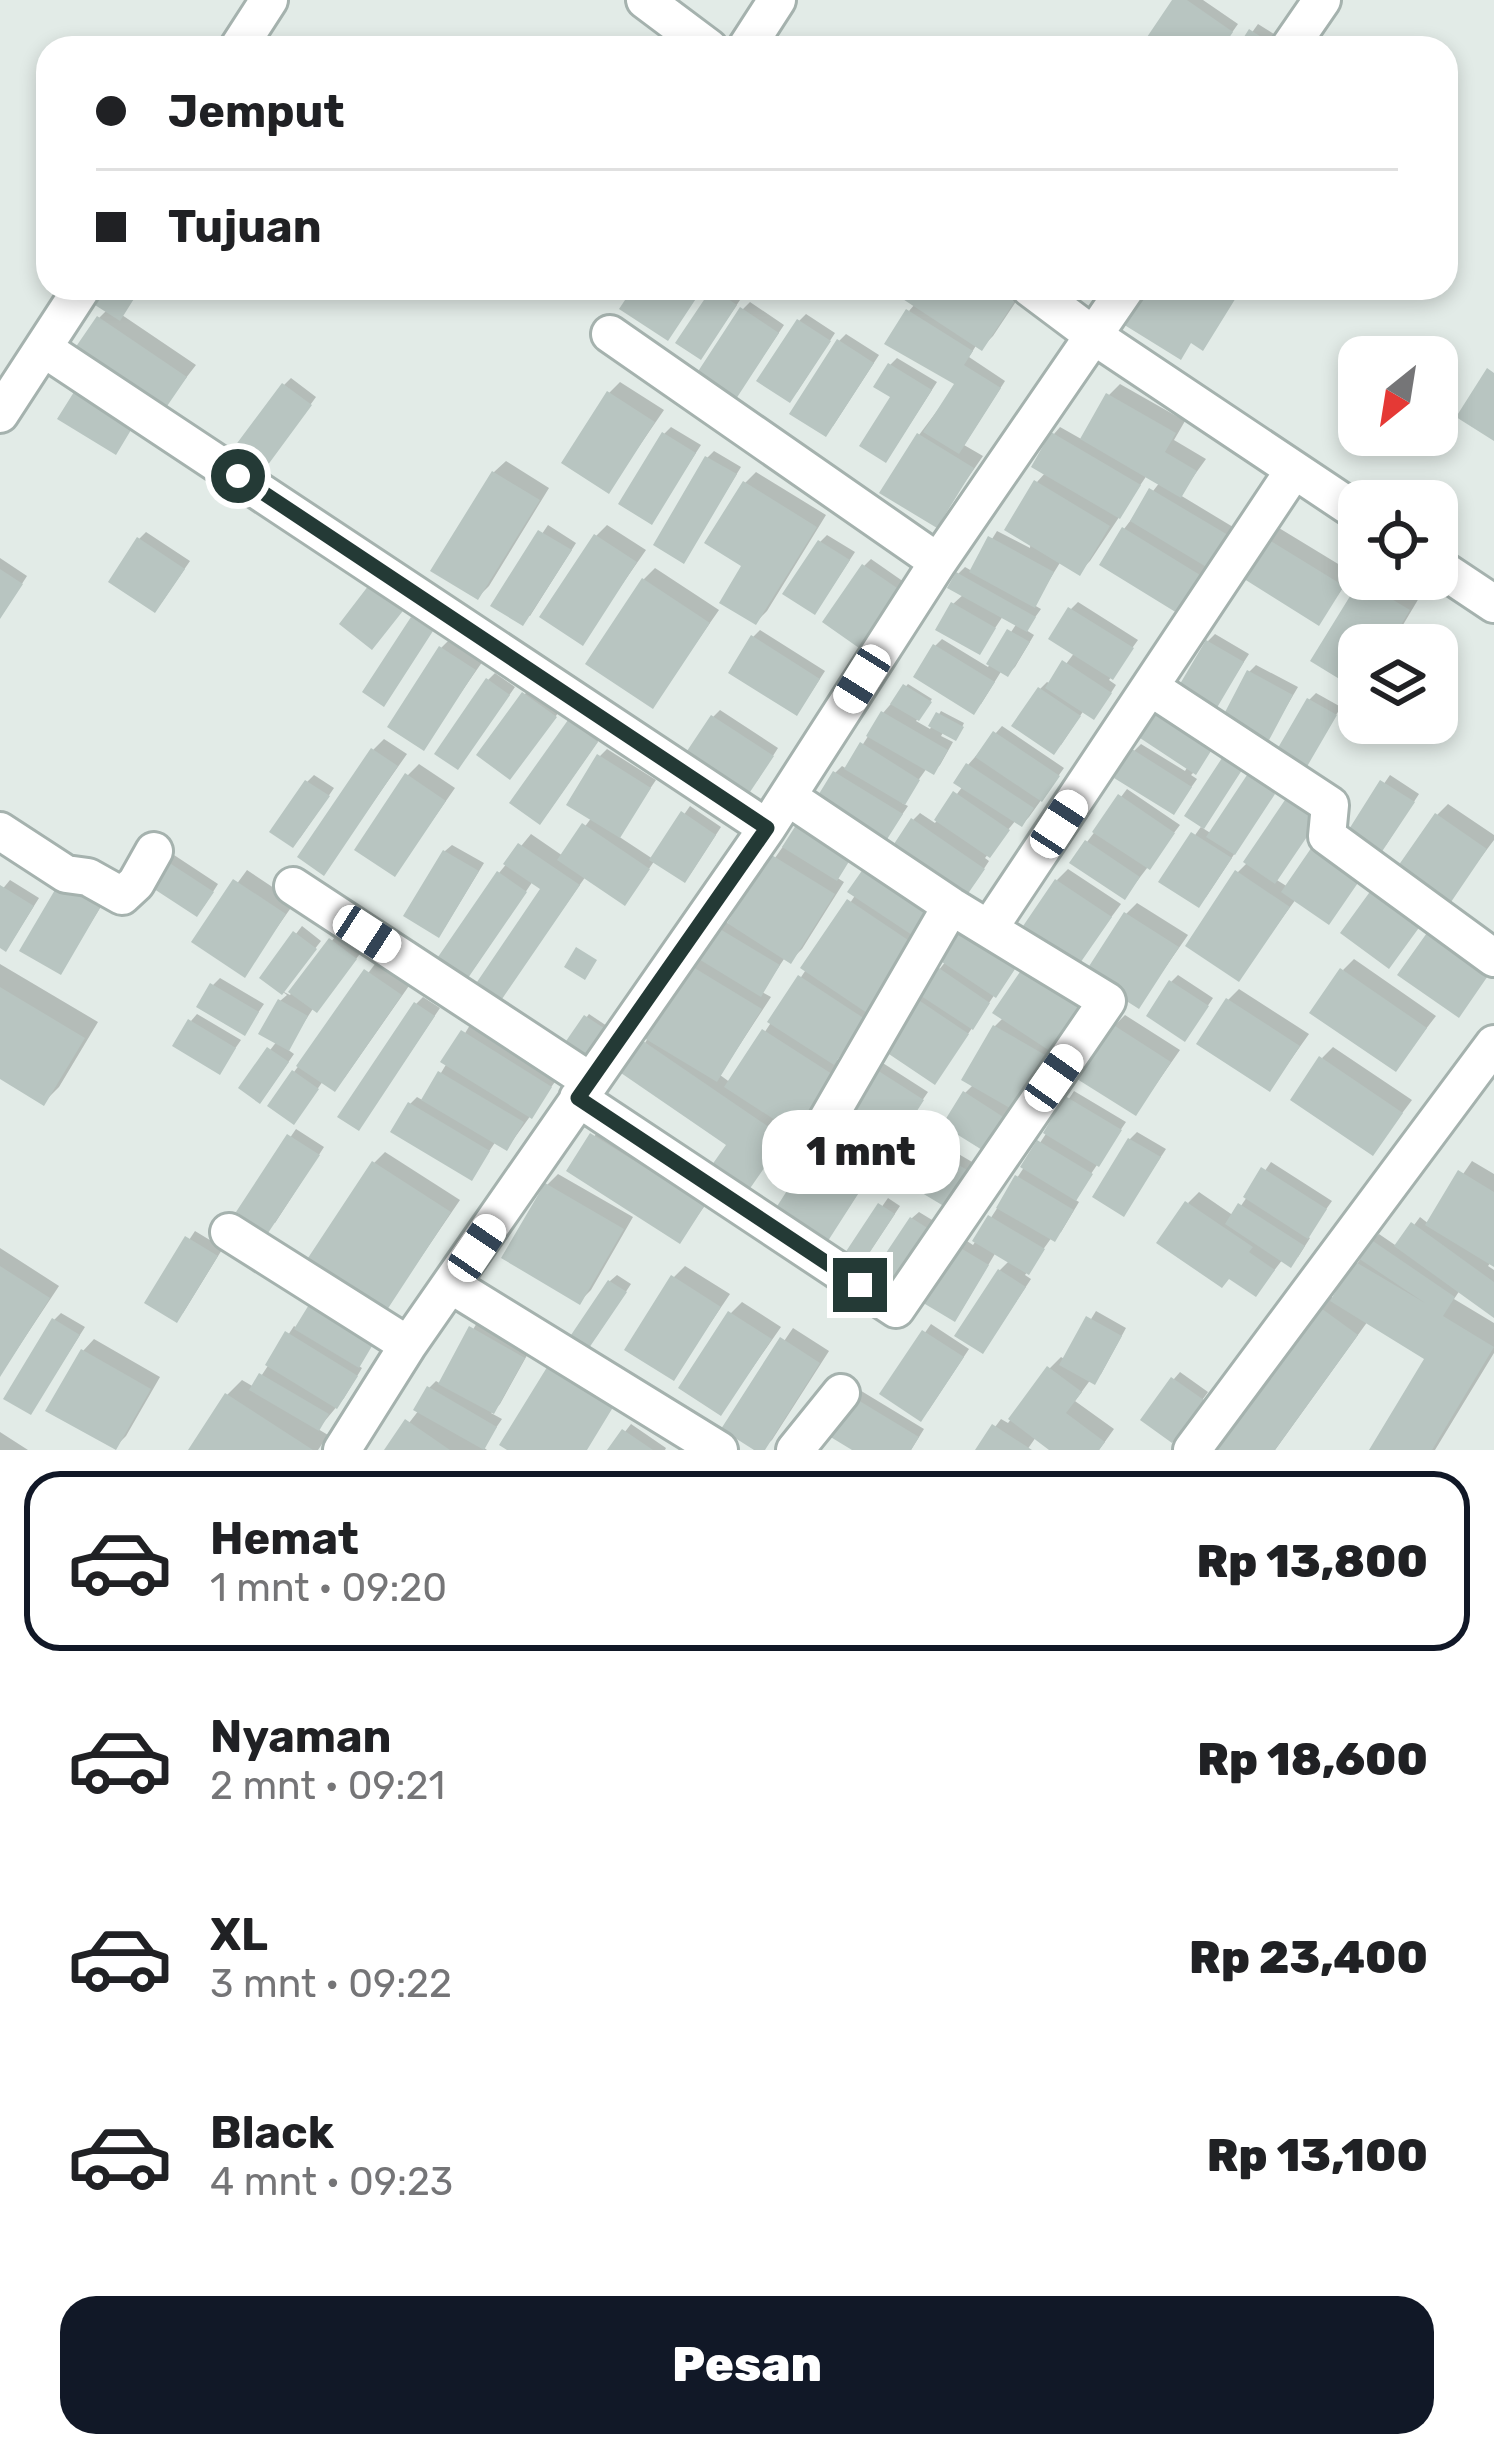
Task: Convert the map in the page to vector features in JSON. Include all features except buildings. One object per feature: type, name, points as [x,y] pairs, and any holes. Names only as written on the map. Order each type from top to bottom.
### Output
[{"type":"street","points":[[246,36],[269,0]]},
{"type":"street","points":[[645,0],[693,36]]},
{"type":"street","points":[[754,36],[777,0]]},
{"type":"street","points":[[1297,36],[1322,0]]},
{"type":"street","points":[[0,414],[74,300]]},
{"type":"street","points":[[1046,300],[1338,499]]},
{"type":"street","points":[[341,1450],[788,797],[938,562],[1118,300]]},
{"type":"street","points":[[610,334],[938,562]]},
{"type":"street","points":[[43,348],[767,828]]},
{"type":"street","points":[[990,927],[1294,470]]},
{"type":"street","points":[[1458,580],[1494,604]]},
{"type":"street","points":[[1150,686],[1330,805],[1327,836],[1494,958]]},
{"type":"street","points":[[293,886],[896,1309],[1107,1001],[951,906],[788,797]]},
{"type":"street","points":[[0,831],[66,874],[88,878],[122,896],[136,884],[154,851]]},
{"type":"street","points":[[819,1135],[951,906]]},
{"type":"street","points":[[1192,1450],[1494,1044]]},
{"type":"street","points":[[230,1232],[408,1346]]},
{"type":"street","points":[[451,1285],[718,1450]]},
{"type":"street","points":[[795,1450],[841,1393]]},
{"type":"route","points":[[238,476],[767,828],[578,1098],[860,1285]]}]
